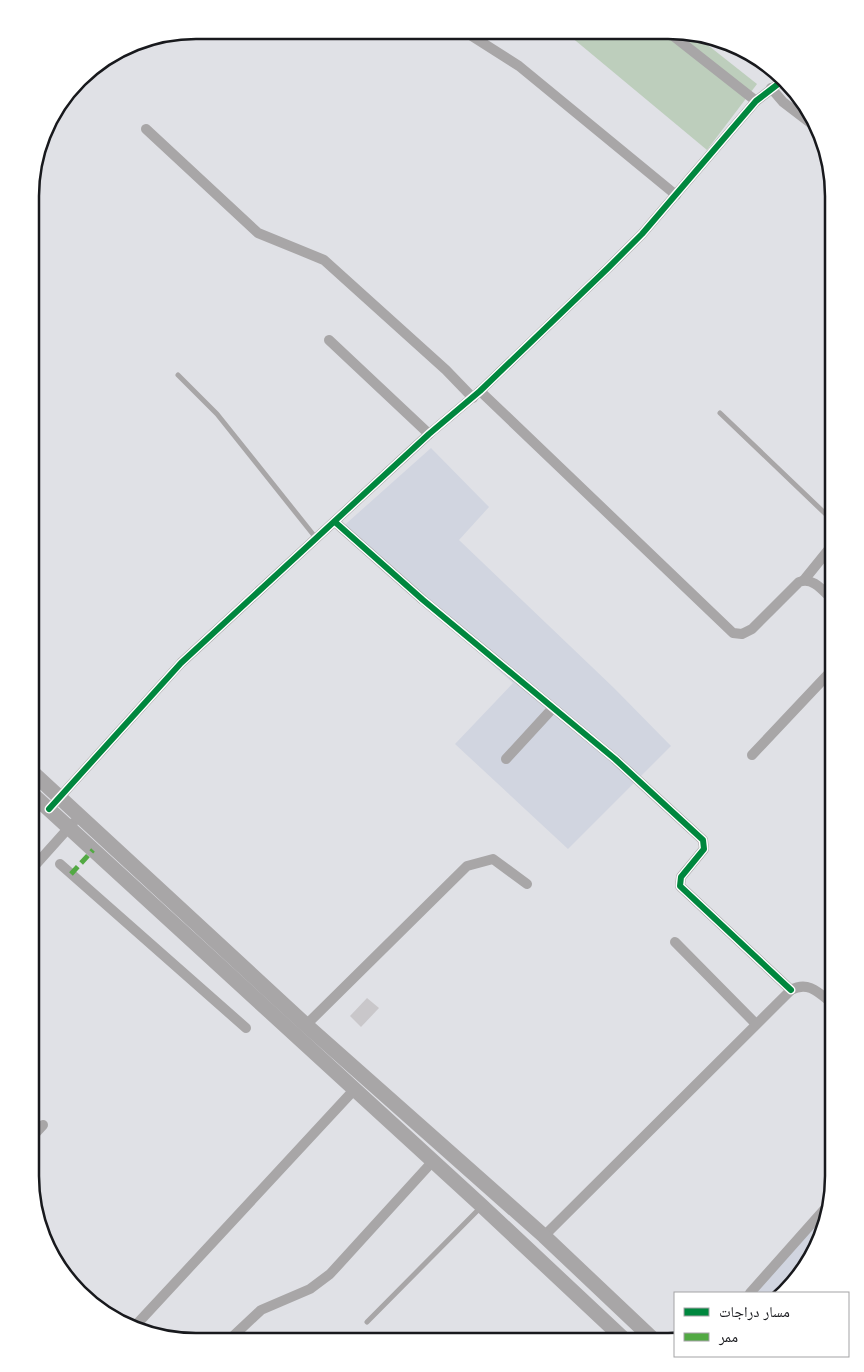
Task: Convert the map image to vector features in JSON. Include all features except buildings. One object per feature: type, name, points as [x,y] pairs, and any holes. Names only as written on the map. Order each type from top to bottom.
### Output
[{"type":"main road","points":[[39,779],[81,815],[306,1025],[544,1236],[646,1333]]},
{"type":"main road","points":[[39,802],[353,1091],[482,1206],[617,1333]]},
{"type":"street","points":[[477,39],[519,66],[676,195]]},
{"type":"street","points":[[677,39],[756,101]]},
{"type":"street","points":[[49,810],[181,663],[429,434],[476,394],[608,268],[676,195],[756,101],[778,84]]},
{"type":"street","points":[[771,88],[783,102],[804,118]]},
{"type":"street","points":[[146,130],[258,233],[324,260],[446,370],[476,394],[733,633],[742,634],[752,630],[799,582],[804,580],[825,554]]},
{"type":"street","points":[[329,340],[429,434]]},
{"type":"street","points":[[335,522],[552,709],[615,759],[703,840],[704,849],[680,877],[680,886],[791,990]]},
{"type":"street","points":[[804,580],[815,583],[825,592]]},
{"type":"street","points":[[752,755],[825,678]]},
{"type":"street","points":[[506,759],[552,709]]},
{"type":"street","points":[[39,861],[81,815]]},
{"type":"street","points":[[306,1025],[467,866],[493,859],[527,884]]},
{"type":"street","points":[[60,864],[246,1028]]},
{"type":"street","points":[[675,942],[755,1023]]},
{"type":"street","points":[[544,1236],[755,1023],[791,990],[805,985],[811,987],[825,998]]},
{"type":"street","points":[[139,1322],[353,1091]]},
{"type":"street","points":[[39,1128],[42,1125]]},
{"type":"street","points":[[237,1333],[261,1310],[310,1290],[330,1274],[433,1161]]},
{"type":"street","points":[[751,1292],[821,1213]]},
{"type":"lane","points":[[178,375],[217,414],[316,538]]},
{"type":"lane","points":[[720,413],[825,513]]},
{"type":"lane","points":[[367,1322],[482,1206]]},
{"type":"shaded area","points":[[431,448],[489,507],[459,540],[614,688],[671,746],[568,849],[455,744],[513,683],[339,530]]},
{"type":"shaded area","points":[[819,1220],[804,1255],[793,1272],[774,1292],[753,1292]]},
{"type":"green space","points":[[574,39],[668,39],[706,43],[757,84],[707,150]]},
{"type":"marked path","points":[[71,874],[93,850]]},
{"type":"cycle path","points":[[49,809],[181,663],[429,434],[480,391],[608,268],[642,234],[756,101],[778,84]]},
{"type":"cycle path","points":[[335,522],[423,600],[615,759],[703,840],[704,849],[681,877],[680,886],[791,990]]}]
